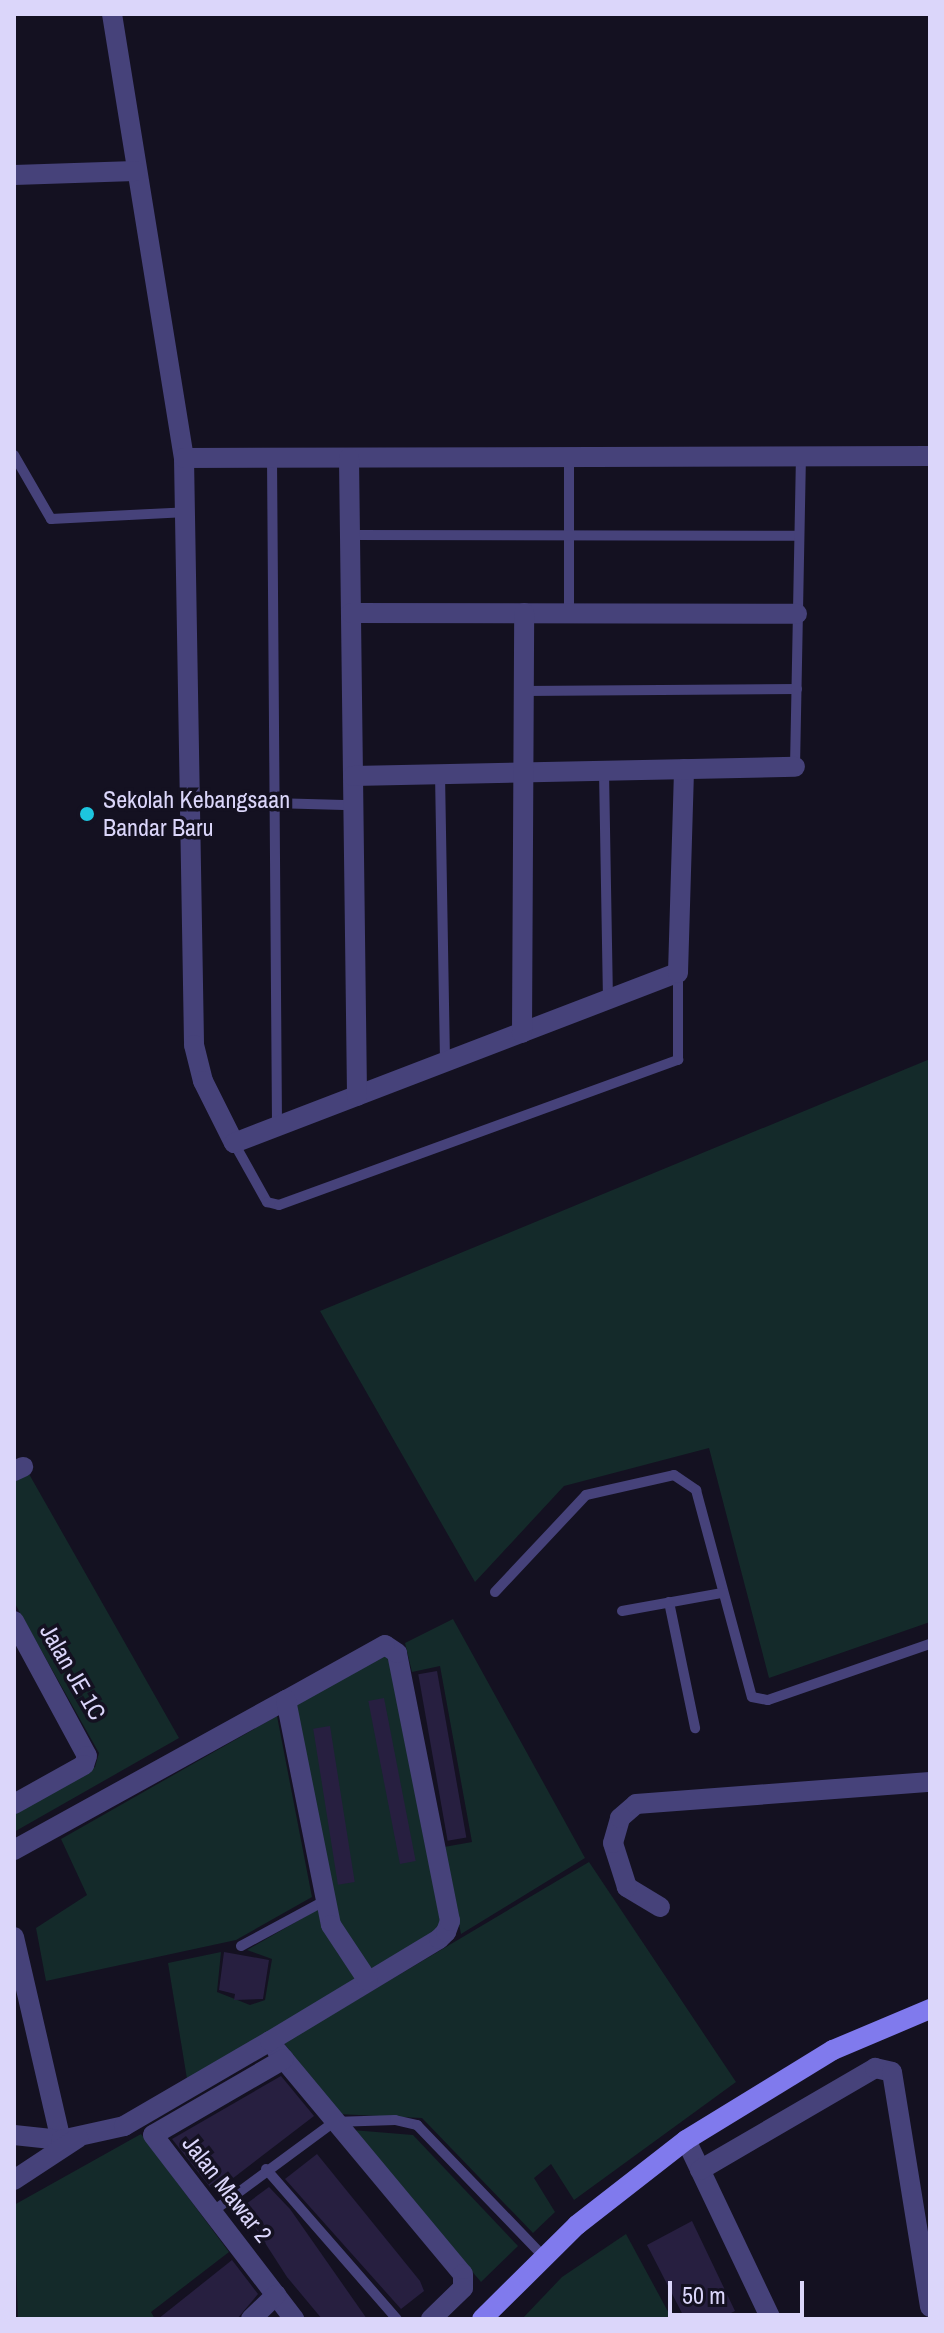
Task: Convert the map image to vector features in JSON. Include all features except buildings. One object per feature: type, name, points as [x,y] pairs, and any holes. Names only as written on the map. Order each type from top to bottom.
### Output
[{"type":"main road","points":[[482,2319],[544,2257],[686,2140],[833,2050],[930,2009]]},
{"type":"street","points":[[112,14],[135,171],[184,458],[195,801],[194,1045],[234,1143],[678,973],[684,769]]},
{"type":"street","points":[[14,175],[135,171]]},
{"type":"street","points":[[184,458],[930,456]]},
{"type":"street","points":[[349,458],[357,1096]]},
{"type":"street","points":[[351,613],[797,614]]},
{"type":"street","points":[[522,1033],[519,772],[524,613]]},
{"type":"street","points":[[353,776],[795,767]]},
{"type":"street","name":"Jalan JE 1C","points":[[14,1621],[87,1756],[84,1765],[14,1804]]},
{"type":"street","points":[[14,1850],[385,1645],[397,1653],[450,1921],[439,1939],[124,2126],[70,2139],[14,2135]]},
{"type":"street","points":[[286,1700],[336,1939],[368,1981]]},
{"type":"street","points":[[660,1907],[627,1887],[613,1843],[620,1818],[636,1804],[930,1782]]},
{"type":"street","points":[[14,1937],[70,2139]]},
{"type":"street","points":[[270,2041],[463,2274],[463,2288],[431,2319]]},
{"type":"street","name":"Jalan Mawar 2","points":[[284,2059],[153,2135],[294,2319]]},
{"type":"street","points":[[700,2170],[875,2068],[892,2072],[930,2307]]},
{"type":"street","points":[[14,2180],[70,2139]]},
{"type":"street","points":[[686,2140],[771,2319]]},
{"type":"street","points":[[251,2319],[276,2295]]},
{"type":"lane","points":[[14,455],[51,519],[187,512]]},
{"type":"lane","points":[[569,457],[569,613]]},
{"type":"lane","points":[[795,767],[801,457]]},
{"type":"lane","points":[[272,458],[277,1126]]},
{"type":"lane","points":[[350,535],[799,536]]},
{"type":"lane","points":[[521,691],[797,689]]},
{"type":"lane","points":[[604,771],[608,1000]]},
{"type":"lane","points":[[440,774],[445,1062]]},
{"type":"lane","points":[[195,801],[353,805]]},
{"type":"lane","points":[[234,1143],[267,1202],[279,1205],[678,1060],[678,973]]},
{"type":"lane","points":[[495,1592],[586,1495],[674,1475],[696,1490],[747,1690],[760,1699],[930,1644]]},
{"type":"lane","points":[[622,1611],[722,1593]]},
{"type":"lane","points":[[669,1602],[695,1728]]},
{"type":"lane","points":[[241,1946],[326,1900]]},
{"type":"lane","points":[[212,2212],[266,2169],[334,2122],[417,2125],[544,2257]]},
{"type":"lane","points":[[266,2169],[397,2319]]},
{"type":"green space","points":[[930,1059],[930,1622],[769,1678],[709,1448],[564,1486],[475,1582],[320,1311]]},
{"type":"green space","points":[[29,1474],[179,1738],[14,1832],[14,1815],[95,1767],[99,1753],[14,1602],[14,1482]]},
{"type":"green space","points":[[453,1619],[585,1858],[461,1934],[444,1847],[472,1842],[440,1666],[412,1672],[405,1643]]},
{"type":"green space","points":[[389,1652],[442,1930],[368,1975],[340,1936],[293,1702]]},
{"type":"green space","points":[[277,1716],[312,1897],[236,1940],[46,1981],[36,1928],[87,1895],[61,1839]]},
{"type":"green space","points":[[589,1862],[736,2082],[574,2200],[551,2164],[534,2178],[555,2212],[533,2233],[422,2118],[337,2114],[284,2043]]},
{"type":"green space","points":[[322,1907],[338,1954],[361,1981],[188,2085],[168,1963],[221,1952],[217,1992],[250,2005],[265,2000],[272,1959],[247,1950]]},
{"type":"green space","points":[[352,2130],[413,2135],[518,2246],[481,2282]]},
{"type":"green space","points":[[141,2134],[229,2252],[151,2312],[155,2319],[18,2319],[14,2205]]},
{"type":"green space","points":[[626,2234],[672,2319],[522,2319],[562,2277]]},
{"type":"place","name":"Sekolah Kebangsaan Bandar Baru","points":[[87,814]]}]
